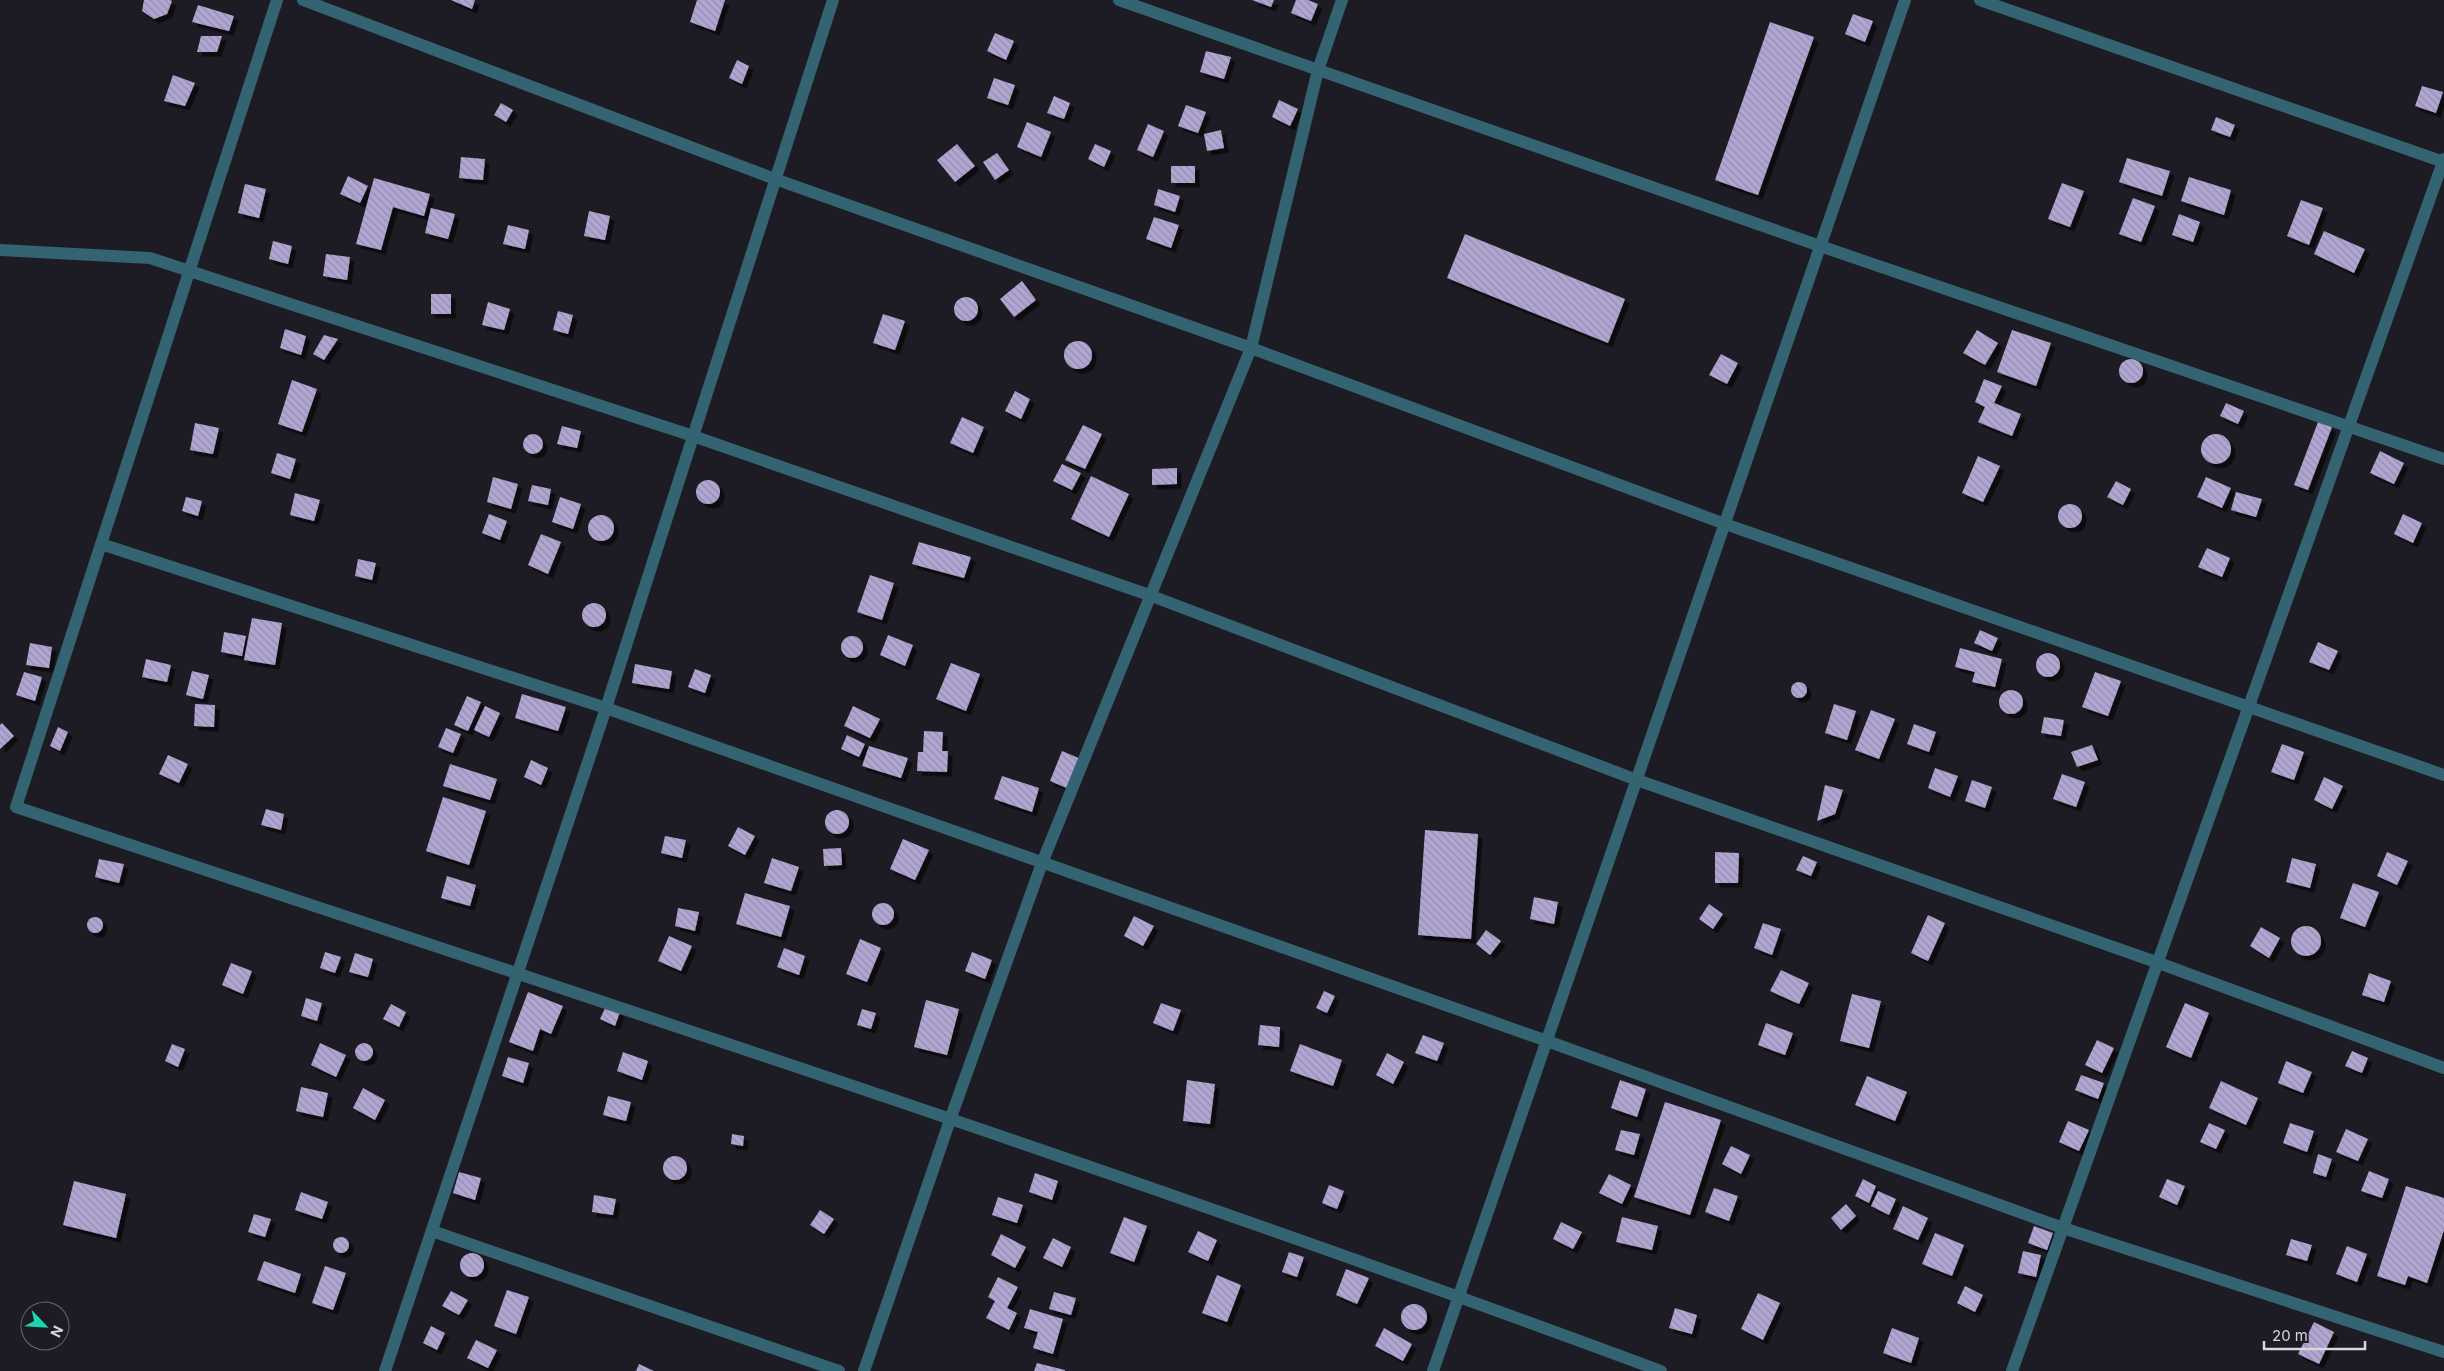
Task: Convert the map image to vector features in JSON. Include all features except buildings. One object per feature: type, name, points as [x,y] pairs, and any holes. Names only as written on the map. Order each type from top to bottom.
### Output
[{"type":"street","points":[[277,0],[16,806],[950,1120],[1459,1296],[1661,1371]]},
{"type":"street","points":[[303,0],[775,179],[1251,348],[1724,524],[2444,775]]},
{"type":"street","points":[[385,1371],[606,708],[833,0]]},
{"type":"street","points":[[1119,0],[1820,246],[2444,459]]},
{"type":"street","points":[[864,1371],[950,1120],[1042,863],[1149,595],[1251,348],[1318,70],[1342,0]]},
{"type":"street","points":[[1433,1371],[1905,0]]},
{"type":"street","points":[[1980,0],[2444,161],[2156,962],[2012,1371]]},
{"type":"street","points":[[0,250],[150,258],[693,436],[1149,595],[1637,780],[2156,962],[2444,1068]]},
{"type":"street","points":[[101,544],[606,708],[1547,1041],[2062,1228],[2444,1352]]},
{"type":"street","points":[[432,1231],[839,1371]]}]
